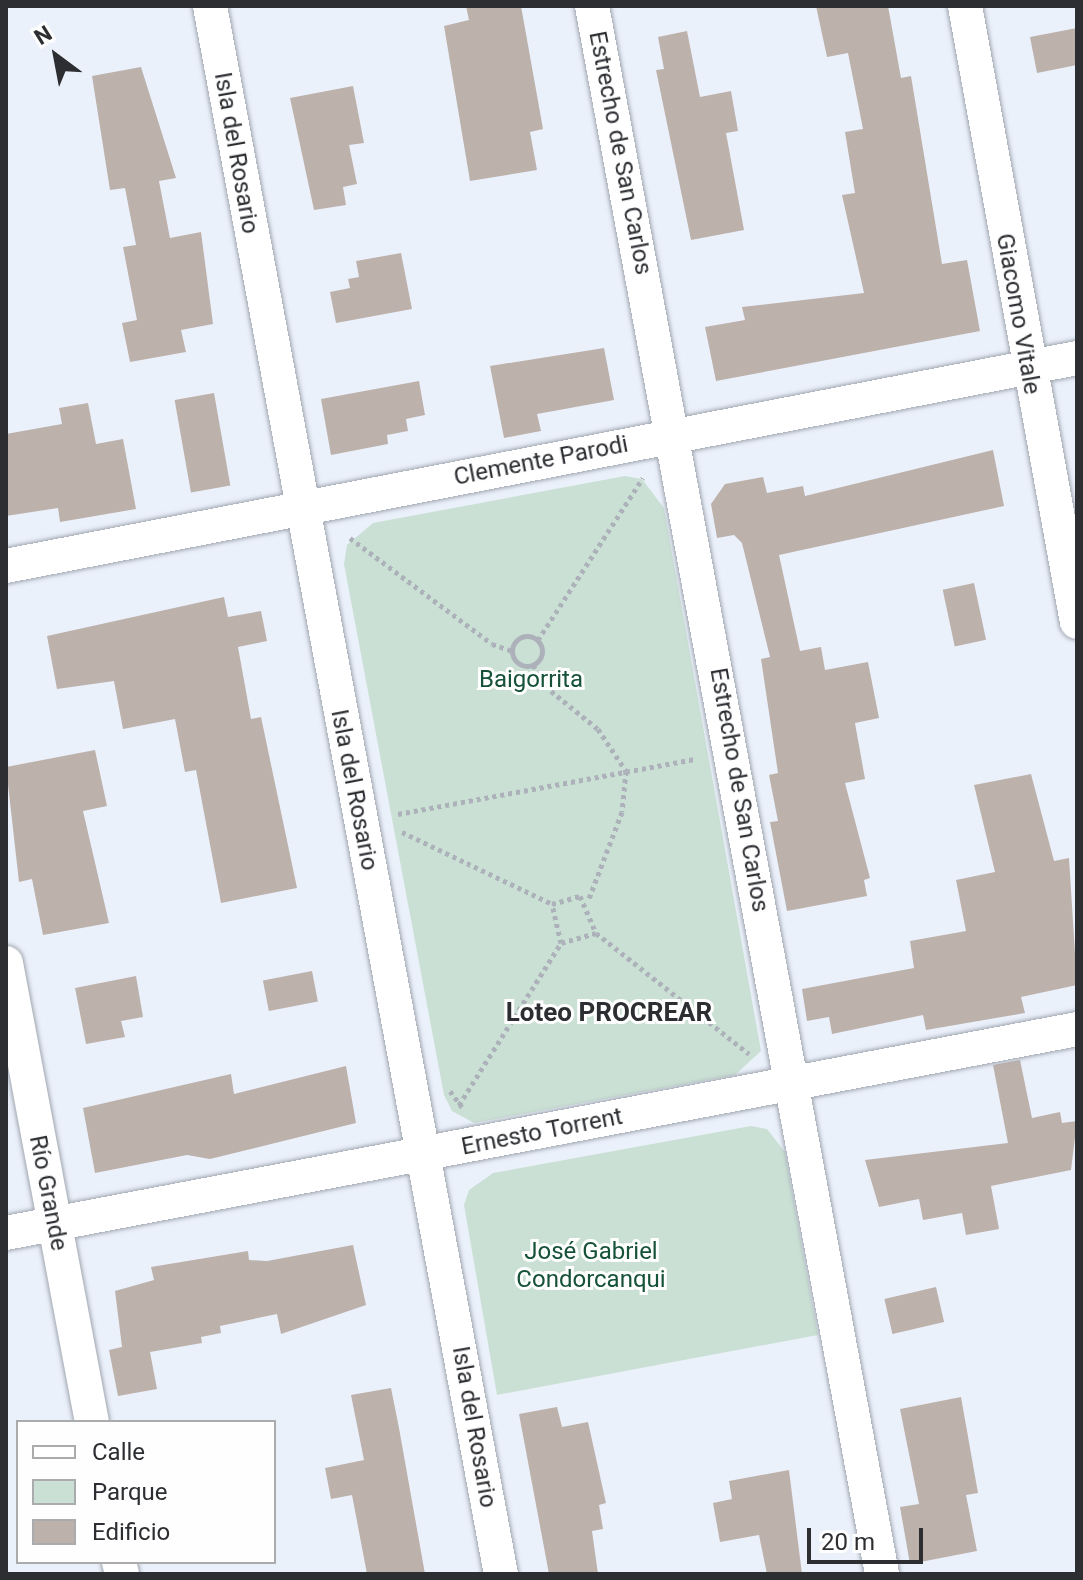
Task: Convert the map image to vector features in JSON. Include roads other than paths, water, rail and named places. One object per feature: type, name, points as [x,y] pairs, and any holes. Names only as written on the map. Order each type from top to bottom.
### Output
[{"type":"street","name":"Isla del Rosario","points":[[210,6],[300,509],[501,1574]]},
{"type":"street","name":"Estrecho de San Carlos","points":[[592,6],[674,435],[882,1574]]},
{"type":"street","name":"Giacomo Vitale","points":[[965,6],[1027,368],[1077,622]]},
{"type":"street","name":"Clemente Parodi","points":[[6,566],[1077,358]]},
{"type":"street","name":"Río Grande","points":[[6,963],[92,1420]]},
{"type":"street","name":"Ernesto Torrent","points":[[6,1233],[1077,1029]]},
{"type":"district","name":"Loteo PROCREAR","points":[[609,1013]]},
{"type":"park label","name":"Baigorrita","points":[[531,680]]},
{"type":"park label","name":"José Gabriel Condorcanqui","points":[[591,1266]]}]
